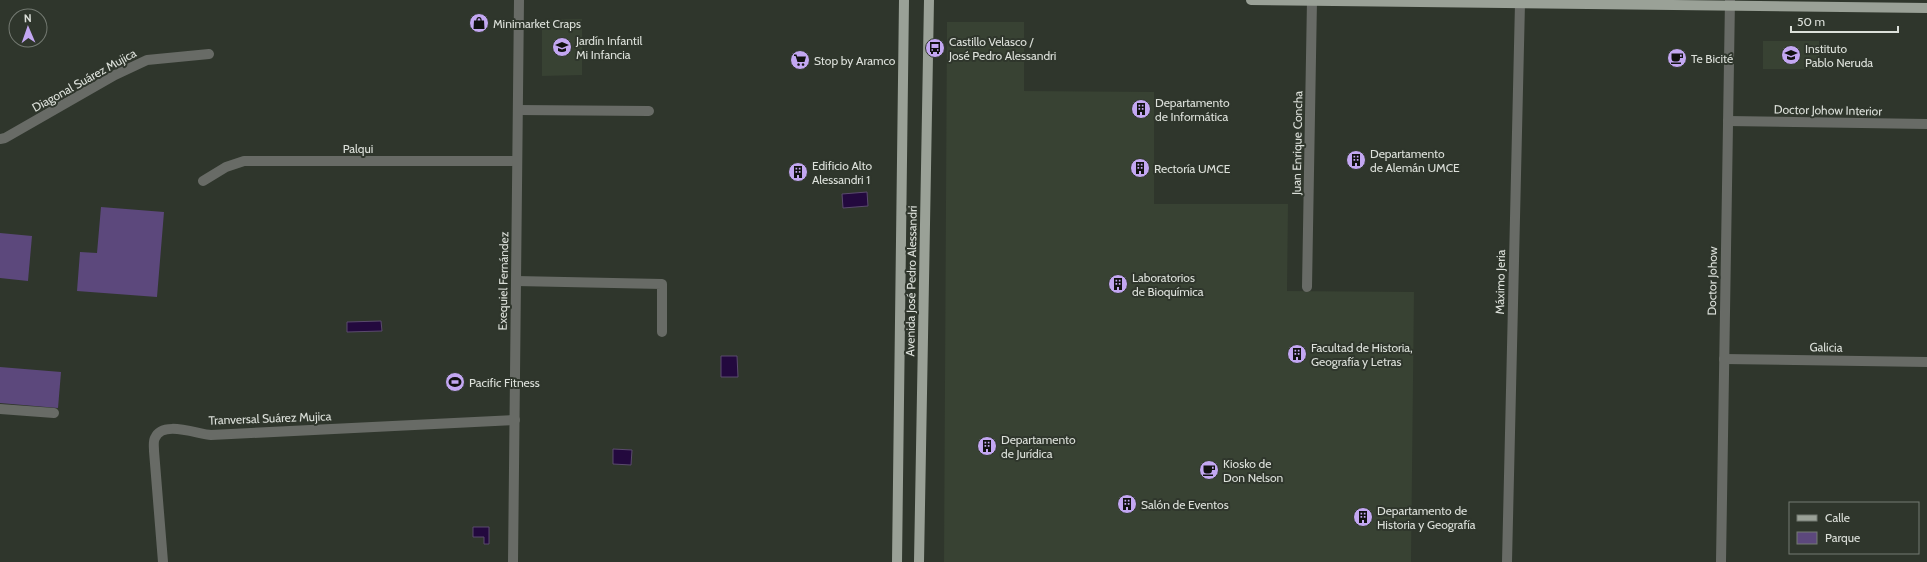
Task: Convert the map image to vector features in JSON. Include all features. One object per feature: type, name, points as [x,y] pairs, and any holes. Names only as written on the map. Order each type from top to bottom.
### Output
[{"type":"main road","name":"Avenida José Pedro Alessandri","points":[[897,562],[904,0]]},
{"type":"main road","name":"Avenida José Pedro Alessandri","points":[[919,562],[929,0]]},
{"type":"main road","points":[[1251,0],[1520,3],[1730,3],[1927,8]]},
{"type":"street","name":"Exequiel Fernández","points":[[513,562],[519,0]]},
{"type":"street","name":"Juan Enrique Concha","points":[[1307,287],[1312,0]]},
{"type":"street","name":"Máximo Jeria","points":[[1507,562],[1520,3]]},
{"type":"street","name":"Doctor Johow","points":[[1721,562],[1730,3]]},
{"type":"street","name":"Diagonal Suárez Mujica","points":[[0,139],[5,138],[46,116],[115,75],[147,60],[209,54]]},
{"type":"street","points":[[518,110],[649,111]]},
{"type":"street","name":"Doctor Johow Interior","points":[[1728,121],[1927,124]]},
{"type":"street","name":"Palqui","points":[[203,181],[226,167],[244,161],[517,161]]},
{"type":"street","points":[[516,282],[662,284],[662,332]]},
{"type":"street","name":"Galicia","points":[[1724,359],[1927,362]]},
{"type":"street","points":[[0,409],[54,413]]},
{"type":"street","name":"Tranversal Suárez Mujica","points":[[163,562],[154,438],[167,428],[211,435],[515,420]]},
{"type":"shaded area","name":"Jardín Infantil Mi Infancia","points":[[582,19],[582,75],[542,76],[542,20]]},
{"type":"shaded area","points":[[947,22],[1024,22],[1024,91],[1154,92],[1154,204],[1288,204],[1287,291],[1414,292],[1411,562],[944,562]]},
{"type":"shaded area","name":"Instituto Pablo Neruda","points":[[1763,41],[1819,41],[1819,69],[1763,69]]},
{"type":"shaded area","points":[[867,192],[868,206],[843,208],[842,194]]},
{"type":"shaded area","points":[[381,321],[382,331],[347,332],[347,322]]},
{"type":"shaded area","points":[[721,356],[737,356],[738,377],[721,377]]},
{"type":"shaded area","points":[[613,449],[632,450],[631,465],[613,464]]},
{"type":"shaded area","points":[[473,527],[489,527],[489,544],[484,544],[484,537],[473,537]]},
{"type":"green space","points":[[101,207],[164,212],[157,297],[77,291],[80,252],[97,253]]},
{"type":"green space","points":[[0,233],[32,236],[28,281],[0,278]]},
{"type":"green space","points":[[0,367],[61,372],[58,408],[0,403]]},
{"type":"place","name":"Minimarket Craps","points":[[479,23]]},
{"type":"place","name":"Jardín Infantil Mi Infancia","points":[[562,47]]},
{"type":"place","name":"Castillo Velasco / José Pedro Alessandri","points":[[935,48]]},
{"type":"place","name":"Instituto Pablo Neruda","points":[[1791,55]]},
{"type":"place","name":"Te Bicité","points":[[1677,58]]},
{"type":"place","name":"Stop by Aramco","points":[[800,60]]},
{"type":"place","name":"Departamento de Informática","points":[[1141,109]]},
{"type":"place","name":"Departamento de Alemán UMCE","points":[[1356,160]]},
{"type":"place","name":"Rectoría UMCE","points":[[1140,168]]},
{"type":"place","name":"Edificio Alto Alessandri 1","points":[[798,172]]},
{"type":"place","name":"Laboratorios de Bioquímica","points":[[1118,284]]},
{"type":"place","name":"Facultad de Historia, Geografía y Letras","points":[[1297,354]]},
{"type":"place","name":"Pacific Fitness","points":[[455,382]]},
{"type":"place","name":"Departamento de Jurídica","points":[[987,446]]},
{"type":"place","name":"Kiosko de Don Nelson","points":[[1209,470]]},
{"type":"place","name":"Salón de Eventos","points":[[1127,504]]},
{"type":"place","name":"Departamento de Historia y Geografía","points":[[1363,517]]}]
